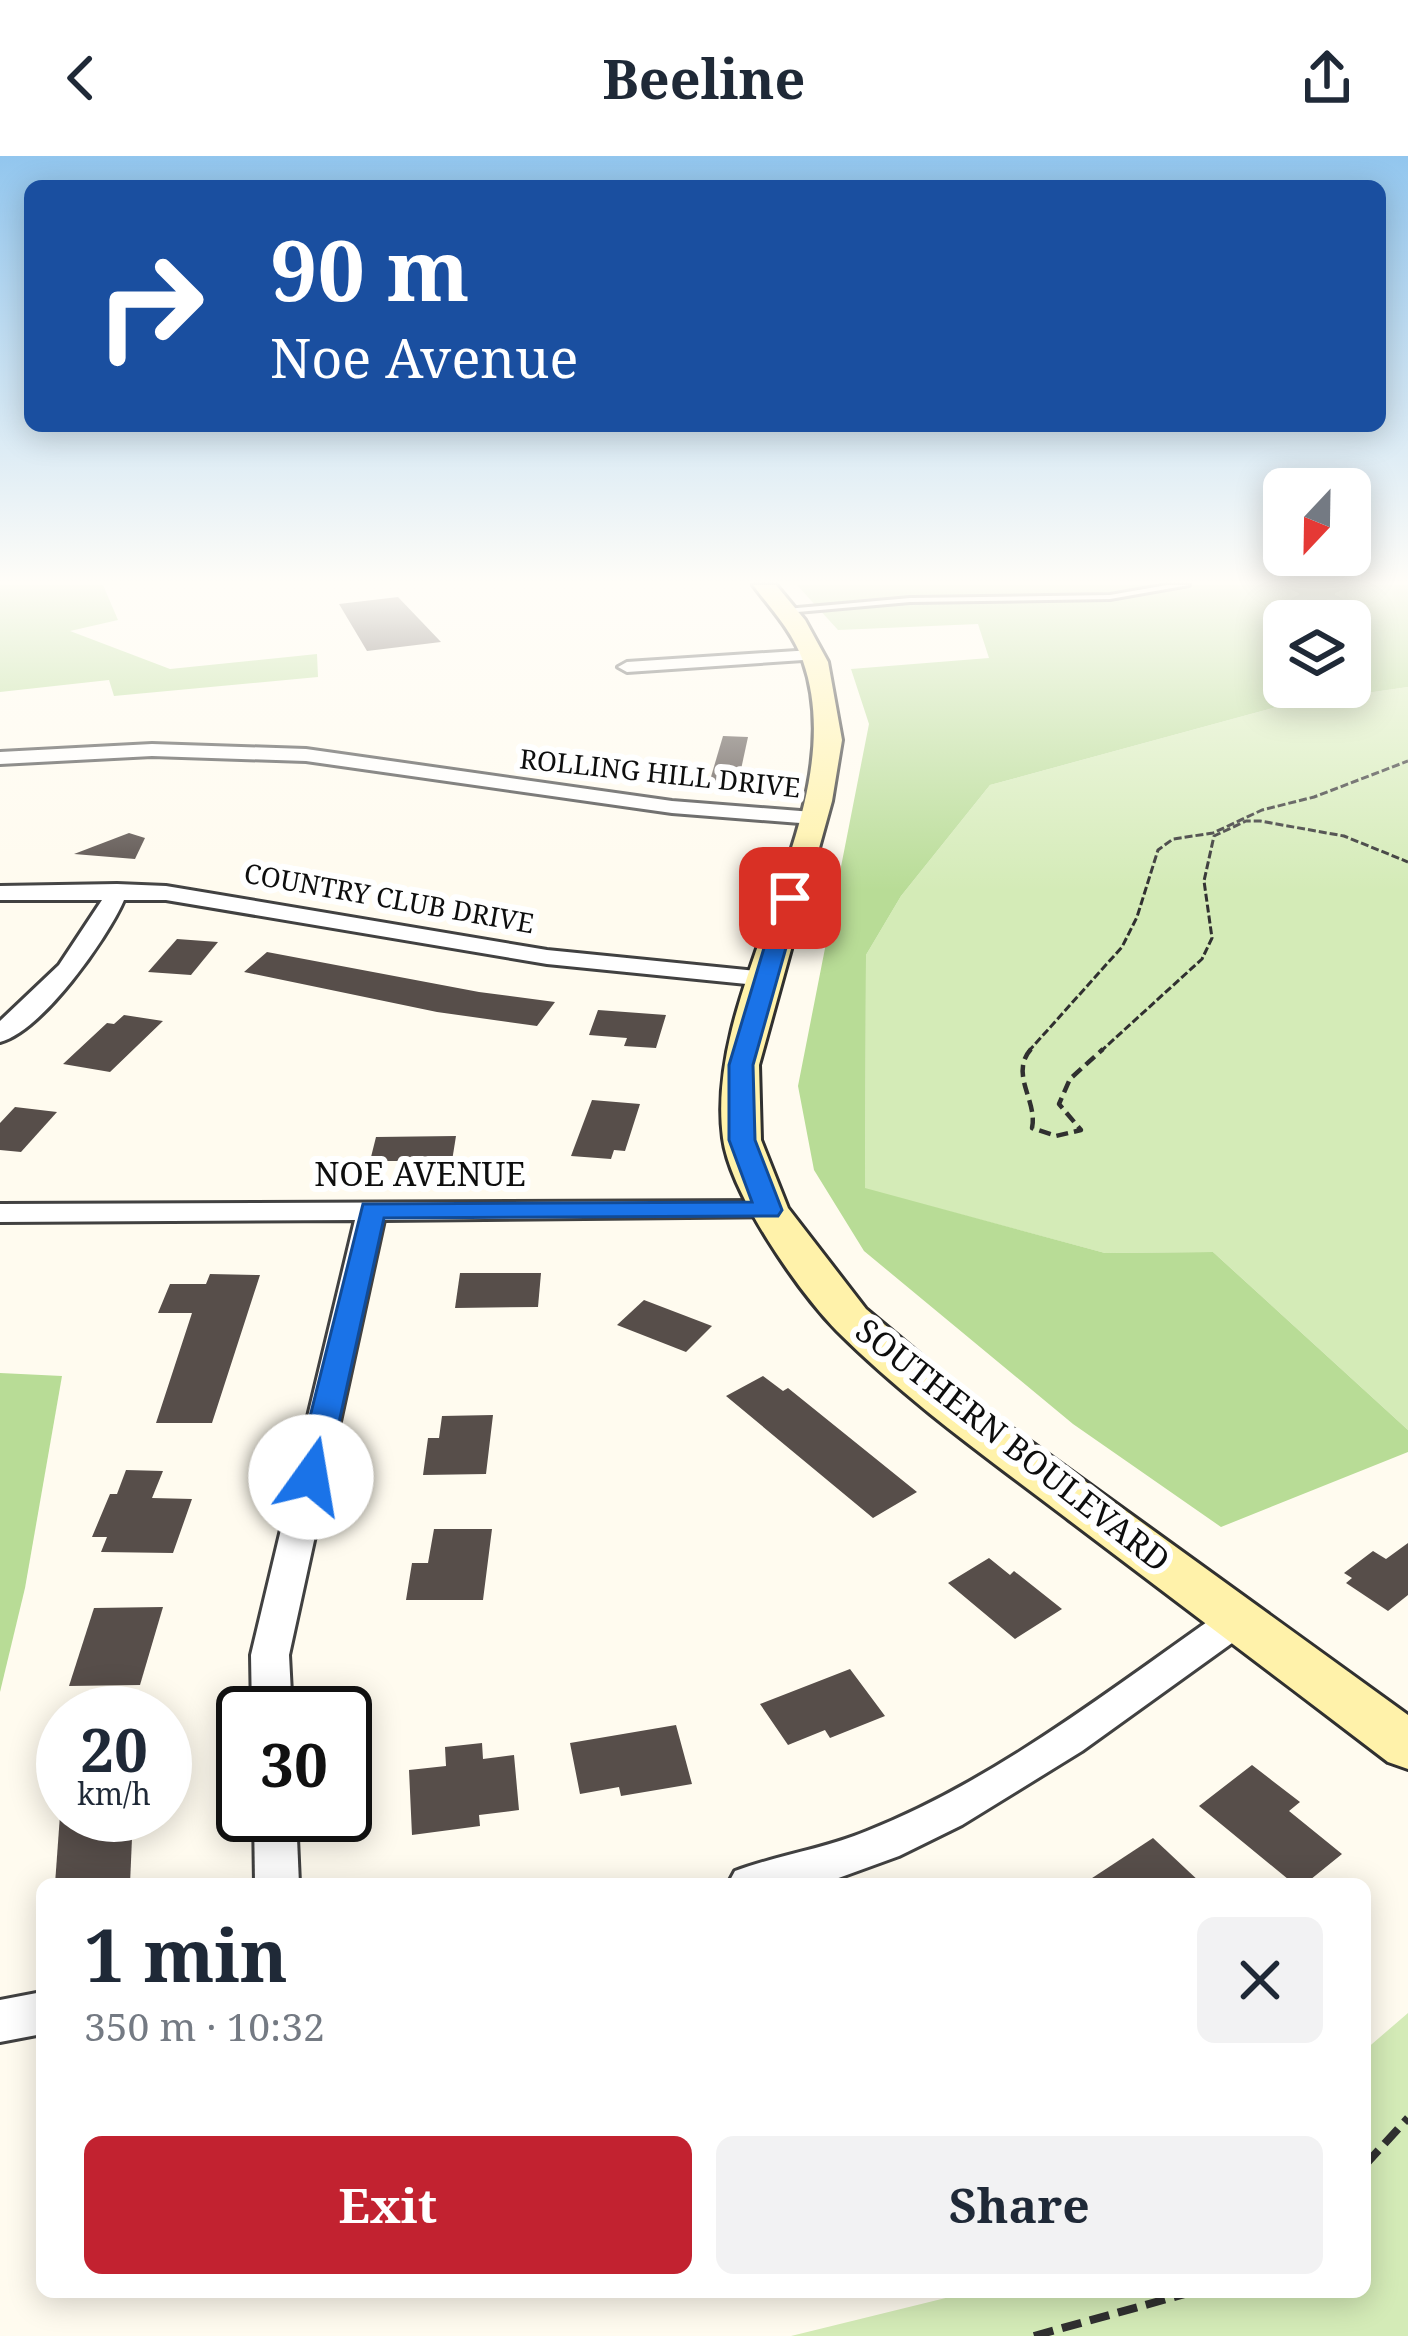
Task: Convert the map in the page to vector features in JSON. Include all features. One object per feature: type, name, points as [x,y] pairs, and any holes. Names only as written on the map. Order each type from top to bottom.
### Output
[{"type":"main road","name":"SOUTHERN BOULEVARD","points":[[818,687],[828,740],[813,818],[741,1065],[742,1140],[769,1210],[850,1319],[967,1418],[1408,1746]]},
{"type":"street","name":"ROLLING HILL DRIVE","points":[[0,758],[152,750],[306,755],[672,807],[813,818]]},
{"type":"street","name":"COUNTRY CLUB DRIVE","points":[[0,893],[117,891],[210,898],[547,957],[766,979]]},
{"type":"street","points":[[0,1034],[65,976],[90,946],[117,891]]},
{"type":"street","points":[[271,1686],[270,1654],[372,1210]]},
{"type":"street","name":"NOE AVENUE","points":[[0,1214],[769,1210]]},
{"type":"street","points":[[771,1878],[843,1857],[931,1822],[1008,1779],[1240,1618]]},
{"type":"street","points":[[276,1842],[277,1878]]},
{"type":"street","points":[[0,2020],[36,2014]]},
{"type":"path","points":[[1408,761],[1262,810],[1213,833],[1165,843],[1158,850],[1137,917],[1122,947],[1024,1057],[1023,1085],[1036,1111],[1032,1128],[1042,1135],[1066,1137],[1081,1130],[1059,1104],[1070,1079],[1202,959],[1212,938],[1204,880],[1214,836],[1246,821],[1260,821],[1344,836],[1408,862]]},
{"type":"path","points":[[1371,2158],[1408,2118]]},
{"type":"path","points":[[1034,2336],[1170,2298]]},
{"type":"green space","points":[[0,687],[48,687],[0,692]]},
{"type":"green space","points":[[111,687],[213,687],[114,696]]},
{"type":"green space","points":[[857,687],[1263,687],[1263,708],[1273,708],[990,785],[901,896],[866,955],[865,1188],[1105,1253],[1213,1252],[1408,1430],[1408,1452],[1221,1527],[1073,1424],[864,1251],[814,1170],[798,1086],[869,724]]},
{"type":"green space","points":[[1371,687],[1408,687],[1371,692]]},
{"type":"green space","points":[[1408,687],[1408,1430],[1213,1252],[1105,1253],[865,1189],[866,955],[901,896],[990,785],[1273,708],[1371,708],[1371,692]]},
{"type":"green space","points":[[0,1373],[62,1376],[25,1588],[0,1692]]},
{"type":"green space","points":[[1408,2013],[1408,2336],[791,2336],[946,2298],[1371,2298],[1371,2045]]},
{"type":"building","points":[[723,736],[748,737],[737,788],[708,787]]},
{"type":"building","points":[[129,833],[145,838],[135,859],[74,854]]},
{"type":"building","points":[[177,939],[218,942],[191,975],[148,972]]},
{"type":"building","points":[[267,952],[555,1002],[537,1026],[437,1012],[244,972]]},
{"type":"building","points":[[598,1010],[666,1015],[656,1048],[624,1046],[627,1038],[589,1035]]},
{"type":"building","points":[[124,1015],[163,1021],[110,1072],[63,1064],[107,1023],[114,1024]]},
{"type":"building","points":[[592,1100],[640,1104],[625,1151],[614,1150],[611,1159],[571,1156]]},
{"type":"building","points":[[15,1107],[57,1112],[21,1152],[0,1150],[0,1123]]},
{"type":"building","points":[[456,1136],[452,1161],[370,1161],[376,1137]]},
{"type":"building","points":[[460,1273],[541,1273],[538,1307],[455,1308]]},
{"type":"building","points":[[210,1274],[260,1275],[212,1423],[156,1423],[192,1313],[158,1313],[170,1284],[206,1284]]},
{"type":"building","points":[[644,1300],[712,1326],[686,1352],[617,1325]]},
{"type":"building","points":[[763,1376],[783,1391],[788,1388],[917,1492],[873,1518],[726,1396]]},
{"type":"building","points":[[493,1415],[486,1474],[423,1475],[428,1438],[439,1438],[442,1416]]},
{"type":"building","points":[[126,1470],[163,1471],[152,1498],[192,1499],[173,1553],[101,1552],[107,1537],[92,1537]]},
{"type":"building","points":[[434,1529],[492,1529],[483,1600],[406,1600],[412,1563],[428,1563]]},
{"type":"building","points":[[1408,1543],[1408,1595],[1388,1611],[1346,1583],[1352,1578],[1344,1573],[1373,1551],[1386,1559]]},
{"type":"building","points":[[989,1558],[1010,1575],[1014,1571],[1062,1609],[1015,1639],[948,1583]]},
{"type":"building","points":[[163,1607],[140,1685],[69,1686],[94,1608]]},
{"type":"building","points":[[850,1669],[885,1716],[830,1738],[825,1730],[788,1745],[760,1704]]},
{"type":"building","points":[[676,1725],[692,1784],[621,1796],[619,1787],[580,1794],[570,1743]]},
{"type":"building","points":[[482,1743],[483,1759],[514,1755],[519,1810],[479,1815],[480,1826],[412,1835],[409,1770],[446,1766],[445,1747]]},
{"type":"building","points":[[1252,1765],[1300,1802],[1289,1811],[1342,1854],[1312,1878],[1287,1878],[1199,1806]]},
{"type":"building","points":[[1153,1838],[1196,1878],[1092,1878]]},
{"type":"building","points":[[58,1842],[132,1842],[130,1878],[55,1878]]},
{"type":"route","points":[[311,1477],[372,1210],[769,1210],[742,1140],[741,1065],[790,898]]}]
